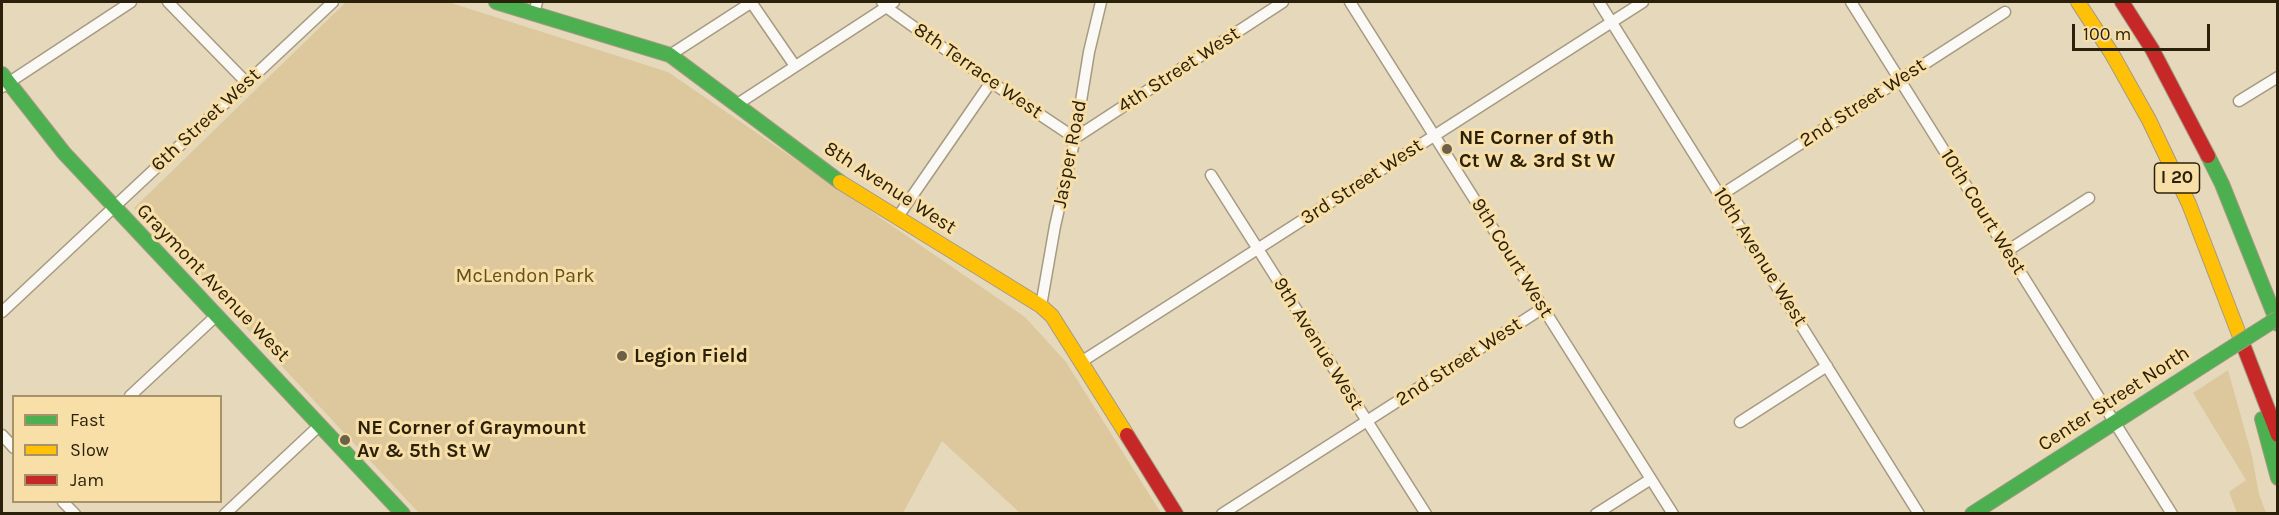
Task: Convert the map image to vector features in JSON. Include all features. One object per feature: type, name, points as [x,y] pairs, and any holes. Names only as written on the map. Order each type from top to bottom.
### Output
[{"type":"main road","name":"8th Avenue West","points":[[496,2],[536,7],[670,55],[832,177],[1041,306],[1052,316],[1176,513]]},
{"type":"main road","name":"I 20","points":[[2078,2],[2112,54],[2149,120],[2190,204],[2277,435]]},
{"type":"main road","name":"I 20","points":[[2122,2],[2157,59],[2212,163],[2277,324]]},
{"type":"main road","name":"Graymont Avenue West","points":[[3,81],[64,153],[403,513]]},
{"type":"main road","name":"Center Street North","points":[[1972,513],[2277,318]]},
{"type":"main road","points":[[2251,367],[2277,478]]},
{"type":"street","points":[[3,81],[131,2]]},
{"type":"street","points":[[168,2],[246,82]]},
{"type":"street","name":"6th Street West","points":[[2,312],[333,2]]},
{"type":"street","points":[[670,55],[752,2],[795,66]]},
{"type":"street","name":"Jasper Road","points":[[1041,306],[1055,226],[1075,138],[1089,52],[1101,2]]},
{"type":"street","name":"4th Street West","points":[[1075,138],[1283,2]]},
{"type":"street","name":"9th Court West","points":[[1350,2],[1673,513]]},
{"type":"street","name":"10th Avenue West","points":[[1599,2],[1919,513]]},
{"type":"street","name":"3rd Street West","points":[[1080,362],[1643,2]]},
{"type":"street","name":"10th Court West","points":[[1851,2],[2172,513]]},
{"type":"street","points":[[736,105],[888,3]]},
{"type":"street","name":"8th Terrace West","points":[[888,3],[991,82],[1075,138]]},
{"type":"street","name":"2nd Street West","points":[[1721,195],[2005,12]]},
{"type":"street","points":[[2239,101],[2277,77]]},
{"type":"street","points":[[897,218],[991,82]]},
{"type":"street","name":"9th Avenue West","points":[[1211,175],[1426,513]]},
{"type":"street","points":[[2007,251],[2089,198]]},
{"type":"street","name":"2nd Street West","points":[[1222,513],[1543,308]]},
{"type":"street","points":[[131,395],[217,315]]},
{"type":"street","points":[[1740,422],[1827,366]]},
{"type":"street","points":[[225,513],[320,425]]},
{"type":"street","points":[[1596,513],[1651,478]]},
{"type":"green space","name":"McLendon Park","points":[[346,2],[448,2],[668,72],[1025,317],[1066,362],[1161,513],[1020,513],[942,441],[903,513],[419,513],[134,208]]},
{"type":"green space","points":[[2228,370],[2252,456],[2259,494],[2266,513],[2237,513],[2229,492],[2246,480],[2193,393]]},
{"type":"traffic: fast","points":[[496,2],[670,55],[840,182]]},
{"type":"traffic: fast","points":[[2,74],[64,153],[403,514]]},
{"type":"traffic: fast","points":[[2208,156],[2222,184],[2278,324]]},
{"type":"traffic: fast","points":[[2204,365],[2278,318]]},
{"type":"traffic: fast","points":[[1972,514],[2204,365]]},
{"type":"traffic: fast","points":[[2262,419],[2278,478]]},
{"type":"traffic: slow","points":[[2078,2],[2112,54],[2149,120],[2189,204],[2242,342]]},
{"type":"traffic: slow","points":[[840,182],[1041,306],[1052,316],[1127,435]]},
{"type":"traffic: jam","points":[[2122,2],[2152,49],[2208,156]]},
{"type":"traffic: jam","points":[[2242,342],[2278,435]]},
{"type":"traffic: jam","points":[[1127,435],[1176,514]]},
{"type":"place","name":"NE Corner of 9th Ct W & 3rd St W","points":[[1447,149]]},
{"type":"place","name":"Legion Field","points":[[622,356]]},
{"type":"place","name":"NE Corner of Graymount Av & 5th St W","points":[[345,440]]}]
